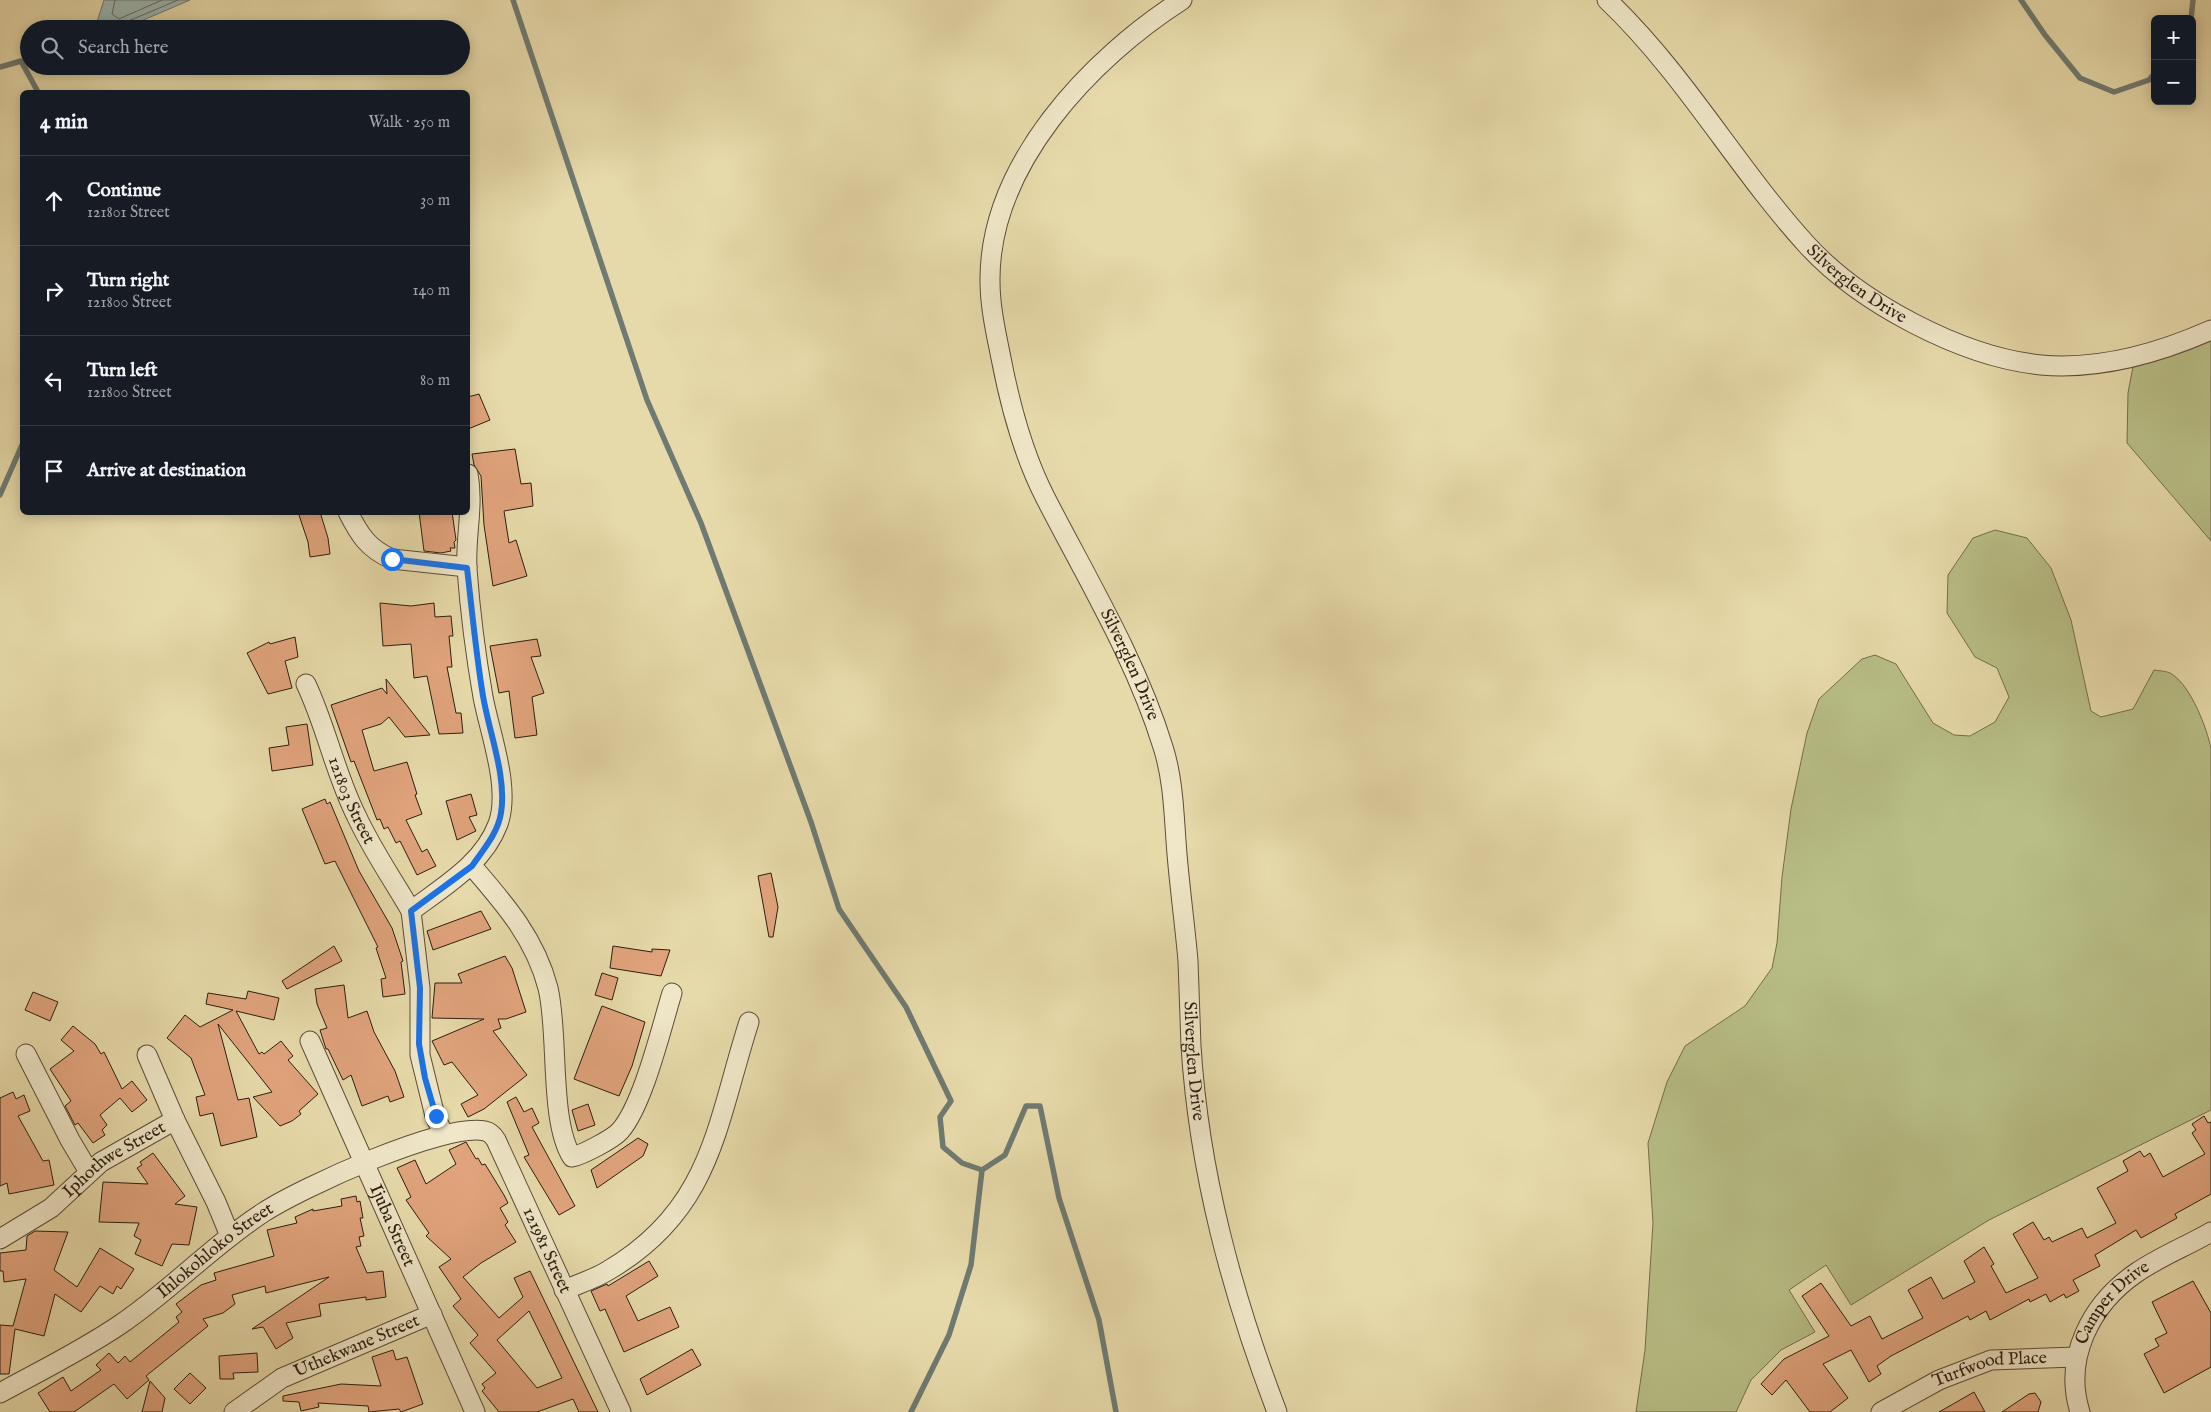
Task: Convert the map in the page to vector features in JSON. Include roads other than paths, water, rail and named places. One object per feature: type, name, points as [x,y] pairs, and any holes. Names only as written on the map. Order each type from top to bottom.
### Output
[{"type":"street","name":"Silverglen Drive","points":[[1182,0],[1137,33],[1101,65],[1046,126],[1023,162],[1005,197],[995,232],[990,280],[994,324],[1018,428],[1044,495],[1142,690],[1164,750],[1173,804],[1187,956],[1196,1099],[1210,1193],[1228,1268],[1255,1353],[1277,1412]]},
{"type":"street","name":"Silverglen Drive","points":[[1608,0],[1664,62],[1760,188],[1808,246],[1845,280],[1881,304],[1925,328],[1967,346],[2007,359],[2041,365],[2076,364],[2133,356],[2188,340],[2211,330]]},
{"type":"street","points":[[470,489],[470,514]]},
{"type":"street","points":[[350,515],[366,543],[382,555],[392,559],[467,568]]},
{"type":"street","points":[[444,1133],[436,1116],[420,1055],[420,988],[411,911],[472,866],[494,834],[502,804],[501,785],[483,696],[467,568],[470,515]]},
{"type":"street","name":"121803 Street","points":[[306,684],[319,712],[336,768],[356,816],[411,911]]},
{"type":"street","points":[[472,866],[522,927],[537,955],[548,988],[553,1019],[561,1130],[572,1157],[616,1135],[622,1129],[639,1095],[672,993]]},
{"type":"street","points":[[564,1290],[607,1272],[636,1253],[680,1210],[694,1187],[712,1147],[749,1022]]},
{"type":"street","name":"Ijuba Street","points":[[310,1041],[475,1412]]},
{"type":"street","points":[[26,1054],[70,1140],[89,1172]]},
{"type":"street","points":[[147,1056],[174,1120]]},
{"type":"street","name":"Iphothwe Street","points":[[0,1239],[51,1208],[89,1172],[125,1148],[174,1120],[216,1202],[230,1236]]},
{"type":"street","name":"121981 Street","points":[[444,1133],[478,1130],[489,1132],[496,1140],[621,1412]]},
{"type":"street","name":"Ihlokohloko Street","points":[[0,1394],[121,1324],[230,1236],[292,1195],[364,1163],[444,1133]]},
{"type":"street","name":"Camper Drive","points":[[2080,1412],[2075,1395],[2076,1357],[2097,1310],[2114,1291],[2137,1272],[2208,1241]]},
{"type":"street","name":"Uthekwane Street","points":[[234,1412],[282,1378],[432,1314]]},
{"type":"street","name":"Turfwood Place","points":[[1880,1412],[1939,1380],[1992,1360],[2076,1357]]},
{"type":"water","points":[[104,0],[190,0],[144,20],[98,20]]},
{"type":"waterway","points":[[513,0],[647,400],[701,523],[811,822],[839,909],[906,1007],[951,1101],[940,1117],[943,1147],[962,1163],[982,1170],[1005,1155],[1026,1106],[1040,1106],[1059,1198],[1099,1320],[1116,1412]]},
{"type":"waterway","points":[[2021,0],[2045,35],[2080,78],[2114,92],[2151,78]]},
{"type":"waterway","points":[[2191,15],[2193,0]]},
{"type":"waterway","points":[[0,67],[20,61]]},
{"type":"waterway","points":[[29,75],[37,90]]},
{"type":"waterway","points":[[0,495],[20,450]]},
{"type":"waterway","points":[[911,1412],[949,1335],[971,1265],[982,1170]]}]
